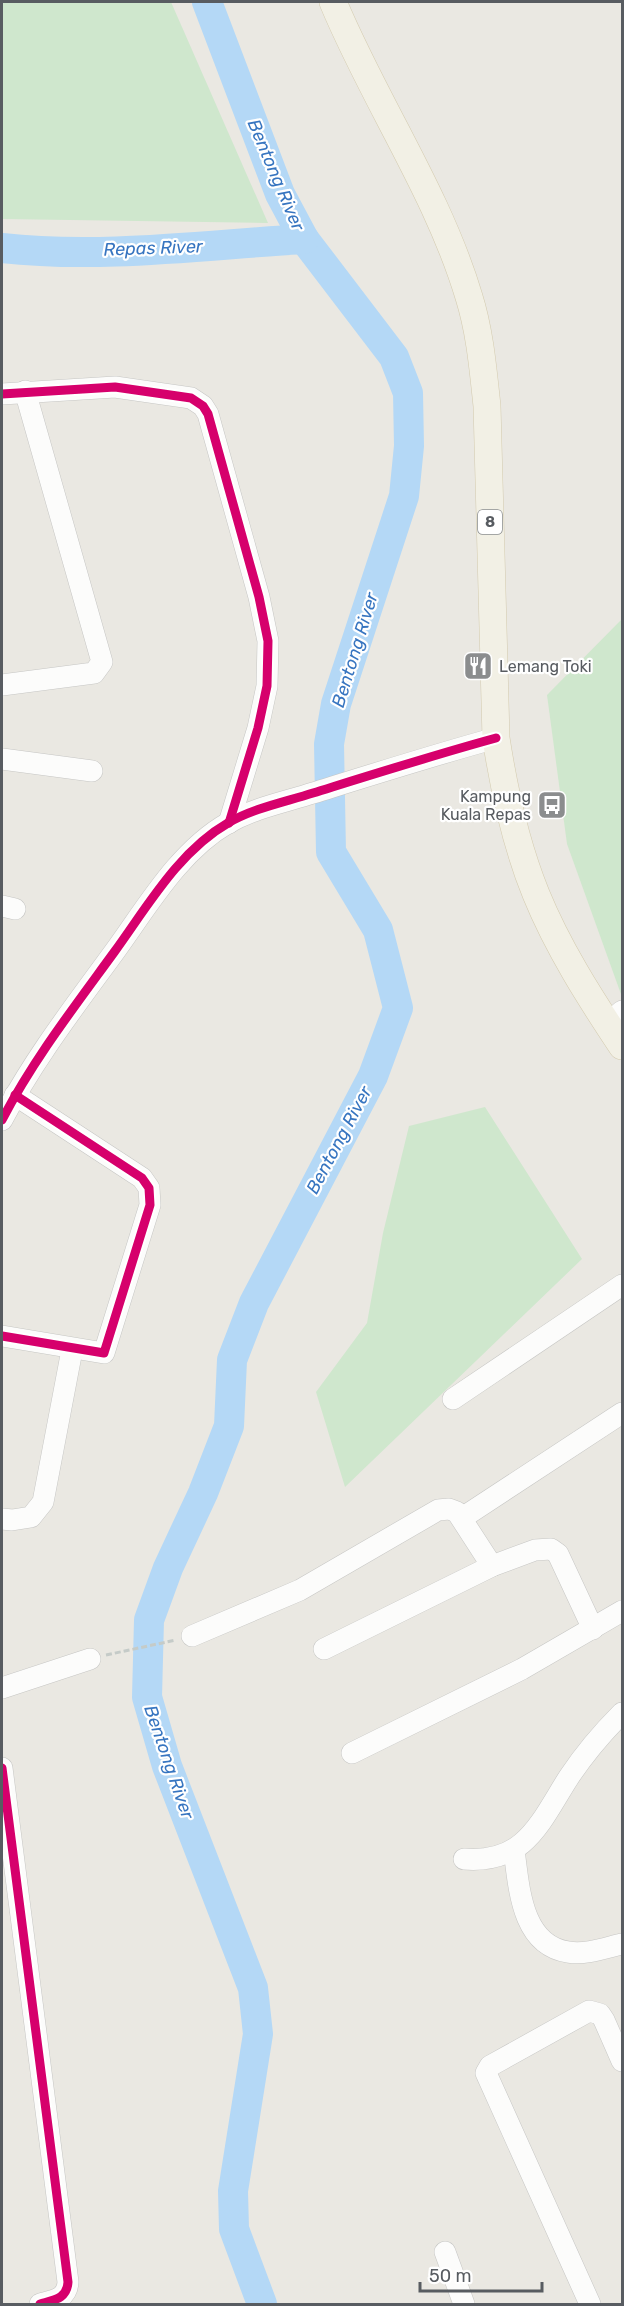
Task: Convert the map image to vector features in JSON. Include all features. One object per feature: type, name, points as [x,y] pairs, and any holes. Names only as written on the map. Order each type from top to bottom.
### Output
[{"type":"main road","name":"8","points":[[333,2],[450,242],[470,297],[477,329],[487,406],[496,738],[511,813],[535,892],[571,964],[615,1017],[622,1046]]},
{"type":"street","points":[[2,394],[115,387],[191,398],[203,406],[208,414],[260,597],[268,641],[267,686],[258,728],[229,823]]},
{"type":"street","points":[[2,685],[94,673],[102,662],[25,391]]},
{"type":"street","points":[[2,1120],[15,1095],[48,1044],[150,904],[196,848],[229,823],[256,811],[394,766],[496,738]]},
{"type":"street","points":[[2,759],[92,771]]},
{"type":"street","points":[[2,1336],[98,1354],[106,1350],[150,1205],[150,1196],[142,1178],[15,1095]]},
{"type":"street","points":[[453,1399],[622,1285]]},
{"type":"street","points":[[2,1519],[31,1517],[43,1502],[72,1350]]},
{"type":"street","points":[[462,1518],[622,1413]]},
{"type":"street","points":[[192,1636],[300,1590],[438,1510],[449,1509],[462,1518],[492,1566]]},
{"type":"street","points":[[324,1649],[492,1566],[525,1553],[551,1549],[558,1554],[593,1629]]},
{"type":"street","points":[[352,1753],[522,1669],[622,1611]]},
{"type":"street","points":[[2,1688],[90,1659]]},
{"type":"street","points":[[464,1859],[486,1861],[514,1850],[536,1830],[593,1743],[622,1713]]},
{"type":"street","points":[[2,1768],[68,2282],[66,2293],[40,2304]]},
{"type":"street","points":[[514,1850],[521,1903],[530,1926],[541,1937],[567,1952],[584,1953],[622,1944]]},
{"type":"street","points":[[590,2304],[486,2073],[490,2066],[589,2012],[600,2014],[622,2061]]},
{"type":"street","points":[[445,2252],[464,2304]]},
{"type":"path","points":[[90,1659],[192,1636]]},
{"type":"green space","points":[[2,2],[171,2],[268,223],[2,219]]},
{"type":"green space","points":[[622,619],[622,997],[567,844],[547,695]]},
{"type":"green space","points":[[485,1107],[582,1259],[345,1487],[316,1392],[367,1323],[383,1233],[409,1126]]},
{"type":"waterway","name":"Bentong River","points":[[207,2],[280,194],[304,239],[394,357],[408,393],[409,446],[404,496],[336,704],[329,744],[331,852],[378,930],[398,1008],[373,1076],[254,1303],[232,1360],[229,1426],[203,1493],[168,1568],[149,1620],[147,1697],[167,1766],[253,1988],[258,2034],[233,2191],[234,2229],[262,2304]]},
{"type":"waterway","name":"Repas River","points":[[2,248],[115,252],[304,239]]},
{"type":"cycle path","points":[[2,394],[115,387],[191,398],[203,406],[208,414],[259,597],[268,641],[267,686],[258,728],[229,823]]},
{"type":"cycle path","points":[[2,1120],[41,1055],[165,881],[179,864],[210,835],[228,823],[259,809],[496,738]]},
{"type":"cycle path","points":[[2,1336],[104,1353],[150,1205],[149,1188],[142,1178],[15,1095]]},
{"type":"cycle path","points":[[2,1768],[68,2282],[62,2295],[55,2300],[40,2304]]},
{"type":"place","name":"Lemang Toki","points":[[478,666]]},
{"type":"place","name":"Kampung Kuala Repas","points":[[552,805]]}]
